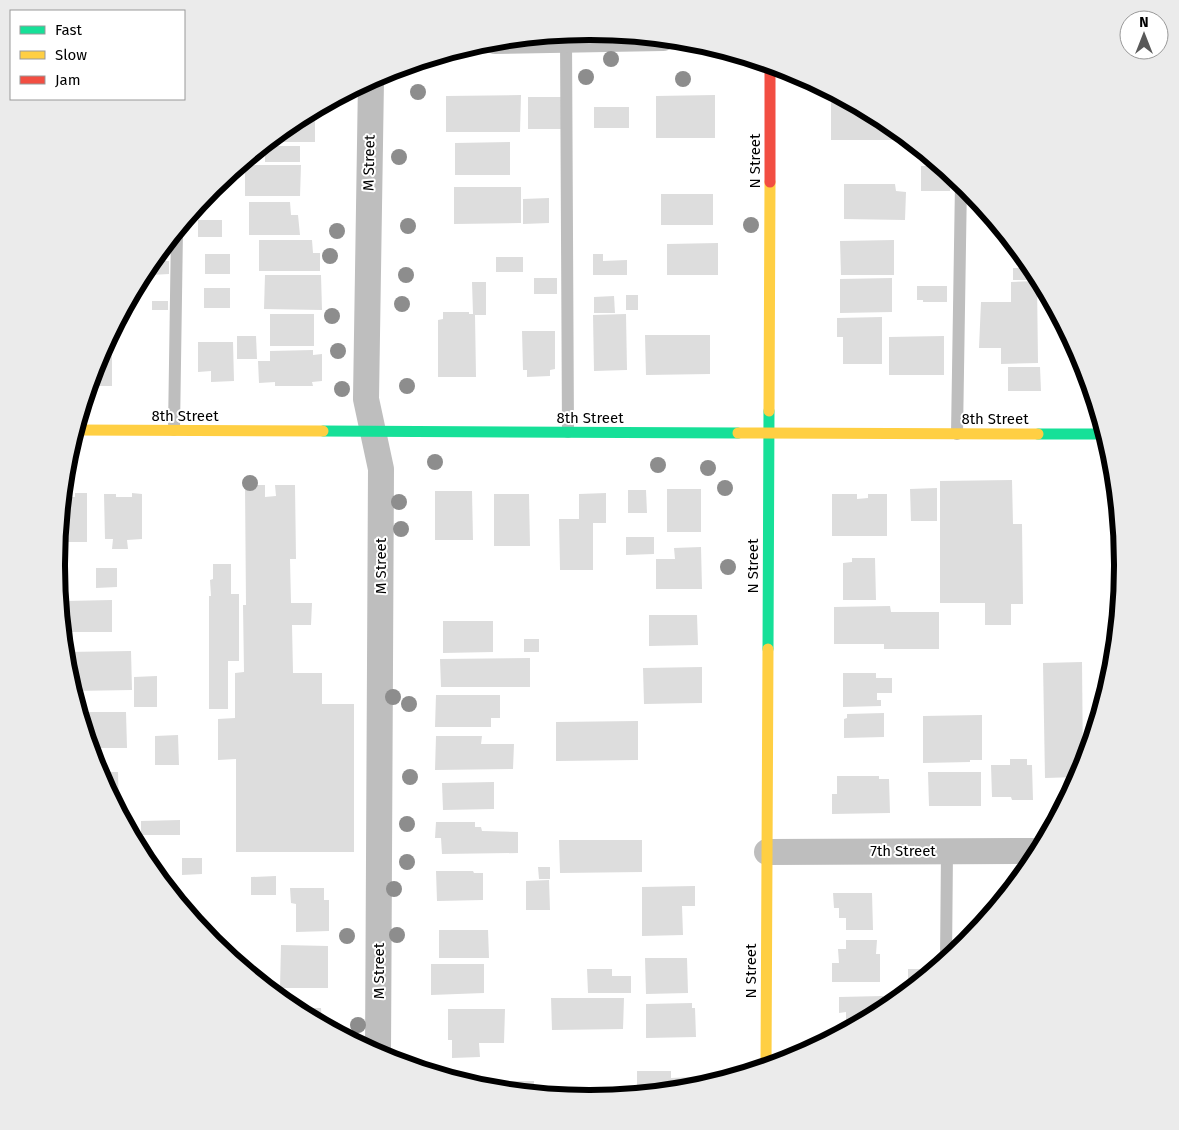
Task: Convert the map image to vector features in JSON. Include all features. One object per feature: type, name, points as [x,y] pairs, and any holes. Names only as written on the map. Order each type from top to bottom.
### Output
[{"type":"street","name":"N Street","points":[[766,1059],[770,72]]},
{"type":"street","name":"M Street","points":[[371,88],[366,399],[381,469],[378,1045]]},
{"type":"street","name":"8th Street","points":[[82,430],[1098,434]]},
{"type":"street","name":"7th Street","points":[[767,852],[1030,851]]},
{"type":"lane","points":[[566,41],[568,432]]},
{"type":"lane","points":[[957,434],[961,194]]},
{"type":"lane","points":[[174,430],[177,240]]},
{"type":"lane","points":[[946,950],[947,851]]},
{"type":"building","points":[[521,95],[520,132],[446,132],[446,96]]},
{"type":"building","points":[[715,95],[715,138],[656,138],[656,96]]},
{"type":"building","points":[[528,97],[565,97],[565,129],[528,129]]},
{"type":"building","points":[[831,101],[835,101],[852,110],[898,140],[831,140]]},
{"type":"building","points":[[594,107],[629,107],[629,128],[594,128]]},
{"type":"building","points":[[315,117],[315,142],[278,142]]},
{"type":"building","points":[[510,142],[510,175],[455,175],[455,143]]},
{"type":"building","points":[[273,146],[300,146],[300,162],[265,162],[265,152]]},
{"type":"building","points":[[249,165],[301,165],[300,196],[245,196],[245,168]]},
{"type":"building","points":[[921,166],[931,166],[950,184],[950,191],[921,191]]},
{"type":"building","points":[[844,184],[895,184],[896,191],[906,192],[905,220],[844,219]]},
{"type":"building","points":[[454,187],[521,187],[521,223],[454,224]]},
{"type":"building","points":[[661,194],[713,194],[713,225],[661,225]]},
{"type":"building","points":[[549,198],[549,223],[523,224],[523,199]]},
{"type":"building","points":[[249,202],[290,202],[291,215],[298,215],[300,235],[249,235]]},
{"type":"building","points":[[198,220],[222,220],[222,237],[198,237]]},
{"type":"building","points":[[259,240],[312,240],[313,253],[320,253],[320,271],[259,271]]},
{"type":"building","points":[[894,240],[894,275],[841,275],[840,241]]},
{"type":"building","points":[[718,243],[718,275],[667,275],[667,244]]},
{"type":"building","points":[[205,254],[230,254],[230,274],[205,274]]},
{"type":"building","points":[[593,254],[603,254],[603,261],[627,260],[627,275],[593,275]]},
{"type":"building","points":[[496,257],[523,257],[523,272],[496,272]]},
{"type":"building","points":[[162,261],[169,261],[169,274],[152,275]]},
{"type":"building","points":[[1013,268],[1022,268],[1030,280],[1013,280]]},
{"type":"building","points":[[265,275],[321,275],[322,310],[264,309]]},
{"type":"building","points":[[534,278],[557,278],[557,294],[534,294]]},
{"type":"building","points":[[892,278],[892,312],[840,313],[840,279]]},
{"type":"building","points":[[1031,281],[1037,292],[1038,363],[1001,364],[1001,348],[979,348],[981,302],[1011,302],[1011,282]]},
{"type":"building","points":[[472,282],[486,282],[486,315],[475,315],[476,377],[438,377],[438,320],[443,319],[443,312],[469,312],[469,314],[473,314]]},
{"type":"building","points":[[917,286],[947,286],[947,302],[923,302],[923,300],[917,300]]},
{"type":"building","points":[[204,288],[230,288],[230,308],[204,308]]},
{"type":"building","points":[[626,295],[638,295],[638,310],[626,310]]},
{"type":"building","points":[[614,296],[615,313],[594,313],[594,297]]},
{"type":"building","points":[[152,301],[168,301],[168,310],[152,310]]},
{"type":"building","points":[[270,314],[314,314],[314,346],[270,346]]},
{"type":"building","points":[[626,314],[627,370],[594,371],[593,315]]},
{"type":"building","points":[[882,317],[882,364],[843,364],[843,337],[837,337],[837,318]]},
{"type":"building","points":[[522,331],[555,331],[555,369],[550,370],[550,376],[527,377],[527,370],[523,370]]},
{"type":"building","points":[[645,335],[710,335],[710,374],[646,375]]},
{"type":"building","points":[[237,336],[256,336],[257,359],[237,359]]},
{"type":"building","points":[[944,336],[944,375],[889,375],[889,337]]},
{"type":"building","points":[[198,342],[233,342],[234,381],[211,382],[211,371],[198,372]]},
{"type":"building","points":[[112,347],[112,386],[96,386]]},
{"type":"building","points":[[313,350],[313,355],[322,354],[322,381],[312,382],[313,386],[275,386],[275,382],[259,383],[258,361],[270,361],[270,351]]},
{"type":"building","points":[[1008,367],[1040,367],[1041,391],[1008,391]]},
{"type":"building","points":[[1012,480],[1013,524],[1022,524],[1023,604],[1011,604],[1011,625],[985,625],[985,603],[940,603],[940,481]]},
{"type":"building","points":[[245,485],[265,485],[265,497],[276,496],[275,485],[295,485],[296,559],[290,559],[291,603],[312,603],[311,625],[292,625],[293,673],[322,673],[322,704],[354,704],[354,852],[236,852],[236,759],[218,760],[218,719],[235,718],[235,673],[244,672],[243,605],[246,605]]},
{"type":"building","points":[[937,488],[937,521],[911,521],[910,489]]},
{"type":"building","points":[[667,489],[701,489],[701,532],[667,532]]},
{"type":"building","points":[[628,490],[646,490],[647,513],[628,513]]},
{"type":"building","points":[[435,491],[472,491],[473,540],[435,540]]},
{"type":"building","points":[[75,493],[87,493],[87,542],[66,542],[69,497],[75,497]]},
{"type":"building","points":[[132,493],[142,494],[142,539],[127,540],[128,549],[112,549],[113,539],[105,539],[104,494],[116,494],[116,497],[132,497]]},
{"type":"building","points":[[606,493],[606,523],[593,523],[593,570],[560,570],[559,519],[579,519],[579,494]]},
{"type":"building","points":[[494,494],[529,494],[530,546],[494,546]]},
{"type":"building","points":[[832,494],[857,494],[857,499],[868,498],[868,494],[887,494],[887,536],[832,536]]},
{"type":"building","points":[[626,537],[654,537],[654,554],[626,555]]},
{"type":"building","points":[[701,547],[702,589],[656,589],[656,559],[675,559],[674,548]]},
{"type":"building","points":[[852,558],[875,558],[876,600],[843,600],[843,563],[852,562]]},
{"type":"building","points":[[213,564],[231,564],[231,594],[239,594],[239,661],[228,661],[228,709],[209,709],[209,596],[211,596],[210,580],[213,579]]},
{"type":"building","points":[[96,568],[117,568],[117,587],[96,588]]},
{"type":"building","points":[[112,600],[112,632],[69,632],[66,601]]},
{"type":"building","points":[[890,606],[891,612],[939,612],[939,649],[884,649],[884,644],[834,644],[834,607]]},
{"type":"building","points":[[649,615],[697,615],[698,645],[649,646]]},
{"type":"building","points":[[443,621],[493,621],[493,652],[443,653]]},
{"type":"building","points":[[524,639],[539,639],[539,652],[524,652]]},
{"type":"building","points":[[131,651],[132,690],[80,691],[72,652]]},
{"type":"building","points":[[530,658],[530,687],[441,687],[440,659]]},
{"type":"building","points":[[1082,662],[1083,745],[1070,777],[1045,778],[1043,663]]},
{"type":"building","points":[[702,667],[702,703],[644,704],[643,668]]},
{"type":"building","points":[[843,673],[876,673],[876,678],[892,678],[892,693],[877,693],[877,700],[881,700],[881,706],[843,707]]},
{"type":"building","points":[[157,676],[157,707],[134,707],[134,677]]},
{"type":"building","points":[[436,695],[500,695],[500,718],[491,718],[491,727],[435,727]]},
{"type":"building","points":[[85,712],[126,712],[127,748],[97,748]]},
{"type":"building","points":[[884,713],[884,737],[844,738],[844,719],[847,718],[847,714]]},
{"type":"building","points":[[982,715],[982,760],[923,763],[923,716]]},
{"type":"building","points":[[638,721],[638,760],[556,761],[556,722]]},
{"type":"building","points":[[178,735],[179,765],[155,765],[155,736]]},
{"type":"building","points":[[436,736],[482,736],[481,744],[514,744],[513,769],[435,770]]},
{"type":"building","points":[[1010,759],[1027,759],[1027,765],[1032,765],[1033,800],[1012,800],[1011,797],[992,797],[991,765],[1010,765]]},
{"type":"building","points":[[107,772],[118,772],[119,796]]},
{"type":"building","points":[[928,772],[981,772],[981,806],[929,806]]},
{"type":"building","points":[[837,776],[879,776],[879,779],[889,779],[890,813],[832,814],[832,794],[837,794]]},
{"type":"building","points":[[494,782],[494,809],[443,810],[442,783]]},
{"type":"building","points":[[180,820],[180,835],[141,835],[141,821]]},
{"type":"building","points":[[436,822],[475,822],[475,827],[481,827],[482,831],[518,832],[518,853],[442,854],[441,838],[435,838]]},
{"type":"building","points":[[559,840],[642,840],[642,872],[560,873]]},
{"type":"building","points":[[182,858],[202,858],[202,874],[182,875]]},
{"type":"building","points":[[538,867],[550,867],[550,879],[539,879]]},
{"type":"building","points":[[436,871],[473,871],[474,873],[483,873],[483,900],[437,901]]},
{"type":"building","points":[[276,876],[276,895],[251,895],[251,877]]},
{"type":"building","points":[[549,880],[550,910],[526,910],[526,881]]},
{"type":"building","points":[[695,886],[695,906],[682,906],[683,935],[642,936],[642,887]]},
{"type":"building","points":[[290,888],[324,888],[324,900],[329,900],[329,931],[296,932],[296,904],[291,903]]},
{"type":"building","points":[[833,893],[872,893],[873,930],[846,930],[846,918],[839,918],[839,908],[834,908]]},
{"type":"building","points":[[439,930],[488,930],[489,958],[439,958]]},
{"type":"building","points":[[846,940],[877,940],[876,954],[880,954],[880,982],[832,982],[832,963],[839,963],[838,949],[846,949]]},
{"type":"building","points":[[281,945],[328,946],[328,988],[280,988]]},
{"type":"building","points":[[645,958],[687,958],[688,993],[646,994]]},
{"type":"building","points":[[431,964],[484,964],[484,993],[431,995]]},
{"type":"building","points":[[587,969],[612,969],[612,976],[631,976],[631,993],[588,993]]},
{"type":"building","points":[[908,969],[925,969],[909,982]]},
{"type":"building","points":[[883,996],[883,999],[885,999],[846,1023],[846,1012],[839,1013],[839,997]]},
{"type":"building","points":[[551,998],[624,998],[623,1029],[552,1030]]},
{"type":"building","points":[[692,1003],[692,1008],[695,1008],[696,1037],[646,1038],[646,1004]]},
{"type":"building","points":[[308,1008],[321,1008],[322,1017]]},
{"type":"building","points":[[448,1009],[505,1009],[504,1043],[479,1043],[480,1057],[452,1058],[452,1040],[448,1040]]},
{"type":"building","points":[[637,1071],[671,1071],[671,1078],[693,1077],[692,1080],[637,1088]]},
{"type":"building","points":[[493,1081],[506,1081],[506,1083]]},
{"type":"building","points":[[511,1081],[534,1081],[534,1087],[511,1084]]},
{"type":"traffic: fast","points":[[768,649],[769,411]]},
{"type":"traffic: fast","points":[[323,431],[738,433]]},
{"type":"traffic: fast","points":[[1038,434],[1098,434]]},
{"type":"traffic: slow","points":[[769,411],[770,182]]},
{"type":"traffic: slow","points":[[82,430],[323,431]]},
{"type":"traffic: slow","points":[[738,433],[1038,434]]},
{"type":"traffic: slow","points":[[766,1059],[768,649]]},
{"type":"traffic: jam","points":[[770,72],[770,182]]}]
